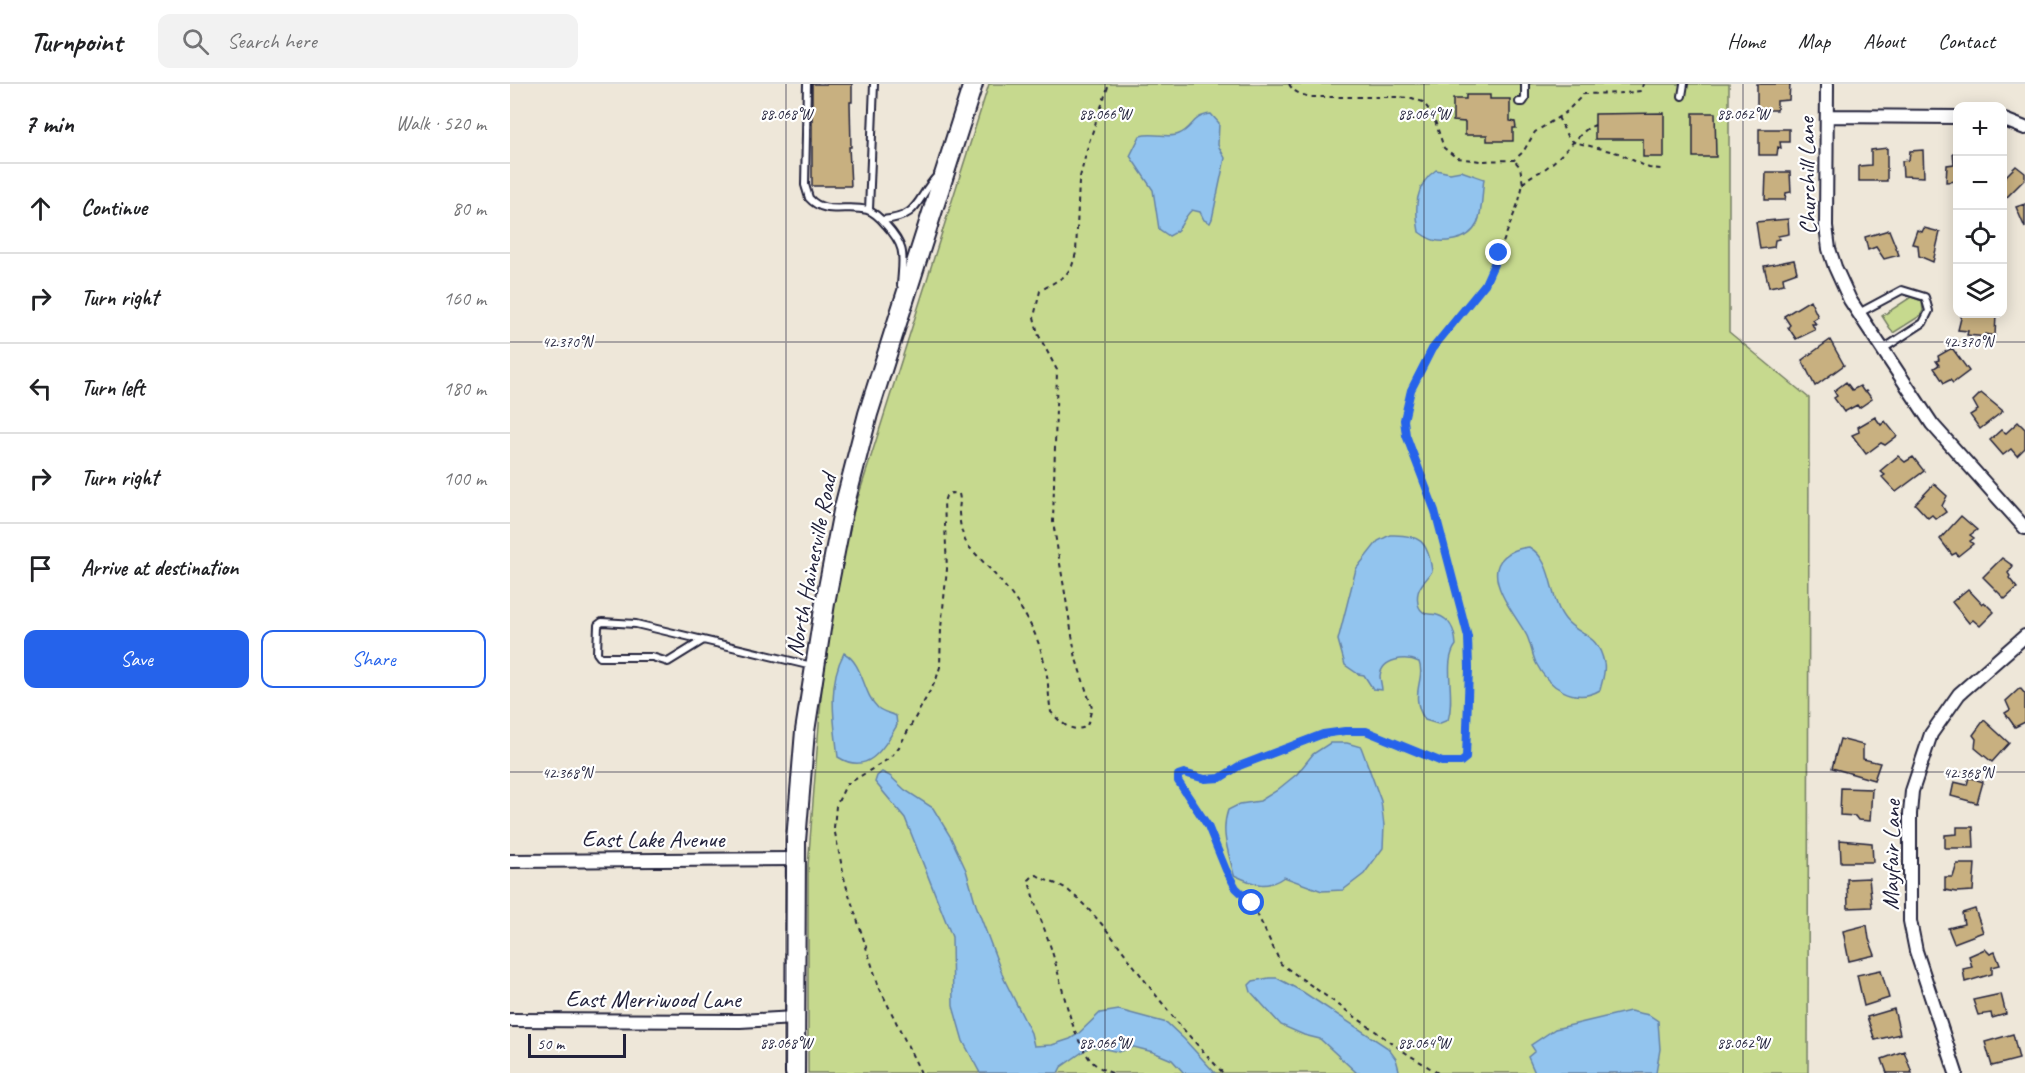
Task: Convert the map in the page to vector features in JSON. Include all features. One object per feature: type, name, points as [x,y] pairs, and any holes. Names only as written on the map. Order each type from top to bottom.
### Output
[{"type":"main road","name":"North Hainesville Road","points":[[795,1073],[796,859],[805,731],[825,603],[843,511],[867,414],[973,84]]},
{"type":"street","name":"Churchill Lane","points":[[1827,84],[1826,226],[1834,267],[1858,313],[1932,424],[2025,528]]},
{"type":"street","points":[[1827,116],[1953,117]]},
{"type":"street","points":[[2007,121],[2025,128]]},
{"type":"street","name":"Mayfair Lane","points":[[1956,1073],[1916,951],[1910,921],[1912,791],[1931,734],[1959,694],[2025,636]]},
{"type":"street","name":"East Lake Avenue","points":[[510,861],[796,859]]},
{"type":"street","name":"East Merriwood Lane","points":[[510,1020],[740,1021],[795,1018]]},
{"type":"lane","points":[[807,84],[806,185],[809,198],[812,202],[825,208],[869,210],[882,220],[899,240],[903,260],[900,314]]},
{"type":"lane","points":[[869,210],[874,84]]},
{"type":"lane","points":[[1519,102],[1525,99],[1525,84]]},
{"type":"lane","points":[[1682,96],[1684,84]]},
{"type":"lane","points":[[882,220],[904,217],[911,212],[930,184],[947,166]]},
{"type":"lane","points":[[1858,313],[1902,290],[1925,297],[1929,311],[1923,323],[1882,350]]},
{"type":"lane","points":[[702,641],[668,662],[652,657],[600,657],[597,653],[598,625],[602,622],[636,624],[815,667]]},
{"type":"path","points":[[921,1073],[879,987],[856,919],[845,882],[834,828],[836,806],[846,785],[890,758],[899,747],[936,680],[940,667],[947,569],[944,502],[946,496],[952,493],[959,494],[961,499],[962,537],[1020,604],[1036,635],[1045,665],[1051,712],[1068,727],[1081,729],[1087,726],[1092,708],[1076,659],[1053,522],[1058,370],[1038,334],[1034,317],[1040,291],[1065,276],[1072,266],[1076,253],[1079,181],[1089,142],[1109,84]]},
{"type":"path","points":[[1289,84],[1300,94],[1311,97],[1412,98],[1423,102],[1431,110],[1444,148],[1457,158],[1480,161],[1514,160],[1523,152],[1535,132],[1565,113],[1584,94],[1641,91],[1643,84]]},
{"type":"path","points":[[1558,117],[1567,136],[1574,142],[1618,153],[1649,168],[1661,169]]},
{"type":"path","points":[[1523,184],[1528,178],[1545,170],[1588,128],[1595,125]]},
{"type":"path","points":[[1438,1073],[1406,1053],[1281,963],[1252,903],[1236,888],[1226,870],[1208,826],[1178,781],[1178,775],[1184,773],[1205,779],[1220,778],[1239,766],[1323,734],[1345,731],[1366,731],[1442,762],[1461,762],[1466,758],[1468,637],[1435,511],[1406,435],[1404,420],[1411,390],[1432,349],[1485,284],[1499,253],[1519,201],[1523,184],[1520,167],[1514,160]]},
{"type":"path","points":[[1112,1073],[1099,1068],[1084,1052],[1031,889],[1029,880],[1033,876],[1037,875],[1047,882],[1067,889],[1083,905],[1108,931],[1162,1004],[1223,1073]]},
{"type":"green space","points":[[989,84],[1729,84],[1729,332],[1809,398],[1808,1073],[808,1073],[808,866],[822,686],[838,580],[854,510]]},
{"type":"green space","points":[[1911,297],[1922,301],[1923,311],[1920,316],[1893,333],[1882,316]]},
{"type":"water","points":[[1211,114],[1219,123],[1218,145],[1225,158],[1212,219],[1210,223],[1204,220],[1200,212],[1192,210],[1177,231],[1169,236],[1159,229],[1153,190],[1130,156],[1140,136],[1175,135],[1184,132],[1200,117]]},
{"type":"water","points":[[1436,170],[1450,173],[1461,171],[1484,179],[1480,217],[1472,232],[1464,237],[1439,241],[1419,232],[1417,206],[1420,190]]},
{"type":"water","points":[[1390,535],[1409,536],[1421,541],[1425,546],[1432,571],[1419,589],[1419,607],[1425,613],[1446,619],[1455,635],[1456,645],[1452,652],[1449,670],[1450,710],[1448,720],[1438,724],[1425,720],[1420,711],[1417,695],[1421,669],[1419,662],[1401,659],[1390,662],[1385,665],[1380,676],[1382,690],[1373,689],[1364,675],[1358,674],[1345,665],[1338,640],[1356,569],[1378,541]]},
{"type":"water","points":[[1529,547],[1543,562],[1556,601],[1565,619],[1570,625],[1593,640],[1601,653],[1604,676],[1600,690],[1581,695],[1563,691],[1555,686],[1541,672],[1527,636],[1502,595],[1497,577],[1497,569],[1501,560],[1514,551]]},
{"type":"water","points":[[844,653],[856,664],[873,702],[878,708],[896,716],[897,725],[886,743],[874,757],[866,762],[849,762],[838,757],[833,704],[835,678]]},
{"type":"water","points":[[1330,743],[1347,743],[1361,747],[1381,801],[1384,826],[1383,848],[1364,874],[1343,890],[1322,891],[1284,877],[1271,883],[1259,884],[1234,875],[1225,835],[1228,810],[1240,804],[1260,801],[1276,791],[1297,774],[1313,754]]},
{"type":"water","points":[[882,772],[933,808],[950,836],[966,870],[976,905],[1004,979],[1031,1033],[1034,1046],[1052,1045],[1070,1039],[1100,1013],[1119,1010],[1167,1023],[1215,1073],[1184,1073],[1172,1060],[1134,1047],[1119,1052],[1091,1046],[1061,1067],[1058,1073],[980,1073],[963,1041],[953,1006],[952,937],[905,818],[875,782],[877,776]]},
{"type":"water","points":[[1277,978],[1303,992],[1388,1048],[1396,1059],[1399,1070],[1397,1073],[1357,1073],[1320,1039],[1281,1025],[1251,992],[1249,985],[1253,981]]},
{"type":"water","points":[[1630,1011],[1649,1015],[1658,1021],[1660,1049],[1656,1073],[1535,1073],[1528,1057],[1535,1051],[1531,1045],[1555,1029]]},
{"type":"building","points":[[812,84],[852,84],[851,147],[849,147],[851,186],[812,186]]},
{"type":"building","points":[[1757,84],[1790,84],[1789,100],[1777,101],[1777,110],[1757,110]]},
{"type":"building","points":[[1466,95],[1490,95],[1490,99],[1510,99],[1510,121],[1515,122],[1516,128],[1513,128],[1513,141],[1487,141],[1487,135],[1465,135],[1465,122],[1453,121],[1453,99],[1466,99]]},
{"type":"building","points":[[1664,113],[1664,157],[1643,157],[1643,139],[1595,139],[1595,114]]},
{"type":"building","points":[[1693,113],[1715,113],[1716,157],[1693,157]]},
{"type":"building","points":[[1759,129],[1789,129],[1789,142],[1780,142],[1781,148],[1778,147],[1777,155],[1759,155]]},
{"type":"building","points":[[1887,148],[1887,181],[1859,181],[1859,166],[1871,165],[1871,150]]},
{"type":"building","points":[[1923,150],[1924,177],[1903,176],[1902,161],[1909,160],[1910,151]]},
{"type":"building","points":[[1953,164],[1953,181],[1946,182],[1947,165]]},
{"type":"building","points":[[2016,166],[2025,173],[2025,179],[2007,197],[2007,175]]},
{"type":"building","points":[[1766,172],[1790,172],[1791,192],[1786,193],[1785,200],[1765,200]]},
{"type":"building","points":[[2025,204],[2025,228],[2016,207]]},
{"type":"building","points":[[1788,219],[1789,234],[1778,236],[1779,239],[1775,240],[1774,247],[1760,249],[1756,222]]},
{"type":"building","points":[[1924,228],[1940,232],[1933,262],[1919,256],[1918,245],[1912,244],[1917,230],[1922,232]]},
{"type":"building","points":[[1889,230],[1899,255],[1884,259],[1876,247],[1868,250],[1865,237]]},
{"type":"building","points":[[1794,260],[1797,272],[1783,277],[1784,284],[1769,287],[1764,266]]},
{"type":"building","points":[[1810,300],[1818,317],[1813,320],[1816,324],[1812,324],[1815,330],[1796,339],[1784,316]]},
{"type":"building","points":[[1961,318],[1996,318],[1995,336],[1967,335],[1968,331],[1958,330]]},
{"type":"building","points":[[1830,340],[1844,365],[1815,386],[1802,360]]},
{"type":"building","points":[[1952,348],[1969,371],[1953,383],[1950,380],[1944,383],[1934,368],[1939,365],[1936,361],[1939,360],[1938,356]]},
{"type":"building","points":[[1846,382],[1852,390],[1860,386],[1872,399],[1859,408],[1857,405],[1844,412],[1834,398],[1837,396],[1834,391]]},
{"type":"building","points":[[1981,393],[2003,411],[1980,429],[1970,415],[1978,410],[1973,401]]},
{"type":"building","points":[[1875,417],[1881,425],[1885,421],[1897,436],[1885,445],[1881,443],[1866,454],[1852,435],[1859,432],[1858,427]]},
{"type":"building","points":[[2018,422],[2025,429],[2025,448],[2017,456],[2011,449],[2003,455],[1990,440],[2001,430],[2006,433]]},
{"type":"building","points":[[1898,456],[1905,462],[1913,457],[1924,471],[1896,492],[1882,477],[1885,475],[1880,471]]},
{"type":"building","points":[[1934,484],[1947,496],[1942,506],[1946,512],[1936,519],[1932,515],[1928,518],[1915,504]]},
{"type":"building","points":[[1961,516],[1977,530],[1970,535],[1974,538],[1970,541],[1973,544],[1958,556],[1956,553],[1952,555],[1940,539]]},
{"type":"building","points":[[2002,558],[2013,566],[2008,573],[2017,588],[2005,599],[1983,577]]},
{"type":"building","points":[[1968,589],[1982,604],[1984,602],[1994,612],[1980,626],[1973,620],[1969,623],[1952,602]]},
{"type":"building","points":[[2020,688],[2025,694],[2025,722],[2015,727],[2005,713],[2010,710],[2006,701]]},
{"type":"building","points":[[1984,720],[2009,743],[1992,762],[1975,748],[1976,739],[1973,735]]},
{"type":"building","points":[[1840,739],[1863,745],[1863,759],[1880,763],[1874,780],[1832,768]]},
{"type":"building","points":[[1969,777],[1983,782],[1977,803],[1951,796],[1954,782],[1967,785]]},
{"type":"building","points":[[1841,788],[1872,789],[1870,821],[1858,820],[1855,816],[1840,815]]},
{"type":"building","points":[[1957,827],[1973,827],[1974,848],[1945,848],[1945,835],[1957,834]]},
{"type":"building","points":[[1840,840],[1872,843],[1873,862],[1841,862]]},
{"type":"building","points":[[1957,864],[1975,864],[1973,891],[1945,890],[1945,877],[1953,877]]},
{"type":"building","points":[[1869,878],[1872,907],[1848,908],[1847,879]]},
{"type":"building","points":[[1975,909],[1983,932],[1954,943],[1948,928],[1964,924],[1962,913]]},
{"type":"building","points":[[1867,925],[1875,955],[1849,961],[1843,931]]},
{"type":"building","points":[[1985,949],[1990,954],[1995,952],[2000,965],[1992,967],[1992,974],[1965,982],[1963,969],[1972,967],[1969,956]]},
{"type":"building","points":[[1881,970],[1889,998],[1864,1006],[1857,975]]},
{"type":"building","points":[[2001,994],[2006,1014],[1992,1018],[1991,1013],[1978,1015],[1973,1000]]},
{"type":"building","points":[[1894,1009],[1900,1034],[1875,1040],[1867,1017]]},
{"type":"building","points":[[2013,1034],[2019,1059],[1992,1066],[1985,1042]]},
{"type":"building","points":[[1904,1051],[1912,1073],[1887,1073],[1882,1059]]},
{"type":"route","points":[[1252,903],[1236,888],[1208,826],[1178,781],[1178,775],[1184,773],[1205,779],[1220,778],[1239,766],[1323,734],[1345,731],[1366,731],[1442,762],[1461,762],[1466,758],[1468,637],[1435,511],[1406,435],[1404,420],[1411,390],[1432,349],[1485,284],[1499,253]]}]
